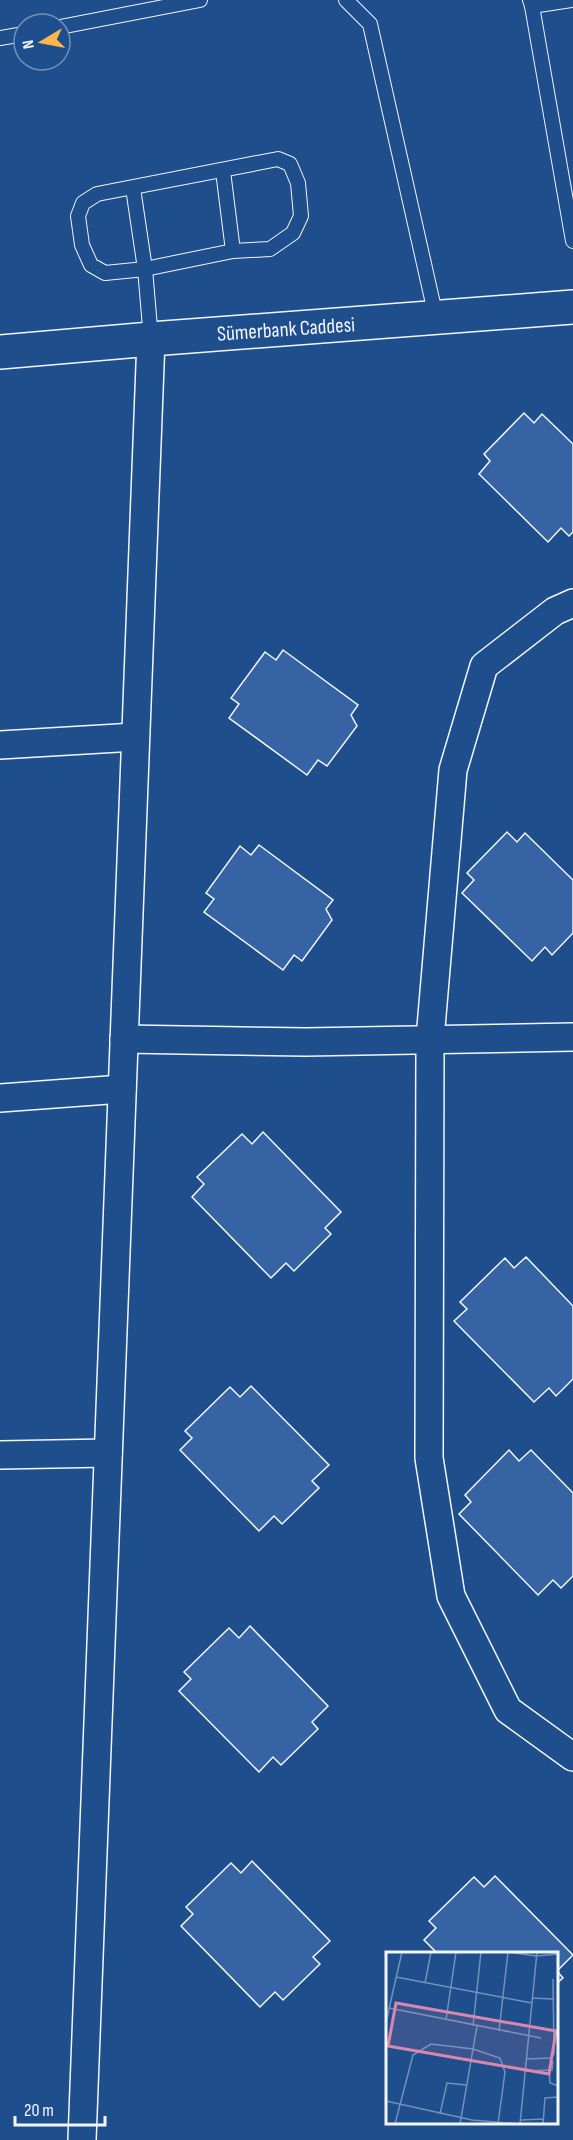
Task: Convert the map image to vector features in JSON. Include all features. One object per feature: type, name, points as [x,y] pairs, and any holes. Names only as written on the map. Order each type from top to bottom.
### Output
[{"type":"street","name":"Sümerbank Caddesi","points":[[0,352],[573,307]]},
{"type":"street","points":[[82,2140],[151,339]]},
{"type":"street","points":[[573,603],[555,610],[484,666],[453,770],[430,1040],[429,1458],[451,1596],[508,1710],[573,1757]]},
{"type":"street","points":[[0,745],[135,737]]},
{"type":"street","points":[[124,1039],[306,1042],[573,1037]]},
{"type":"street","points":[[0,1098],[122,1089]]},
{"type":"street","points":[[0,1455],[108,1453]]},
{"type":"lane","points":[[72,25],[200,0]]},
{"type":"lane","points":[[346,0],[369,24],[436,318]]},
{"type":"lane","points":[[571,0],[531,3],[573,241]]},
{"type":"lane","points":[[278,159],[290,164],[298,183],[302,216],[293,233],[270,249],[233,251],[145,269],[105,273],[91,265],[82,245],[78,216],[83,203],[97,194],[133,188],[278,159]]},
{"type":"lane","points":[[223,171],[233,251]]},
{"type":"lane","points":[[133,188],[145,269],[151,339]]},
{"type":"building","points":[[524,413],[534,423],[542,414],[573,444],[573,532],[569,536],[561,528],[548,542],[479,474],[490,461],[484,454]]},
{"type":"building","points":[[283,650],[358,705],[351,715],[357,726],[327,766],[318,760],[307,775],[229,718],[239,704],[231,698],[265,652],[276,660]]},
{"type":"building","points":[[507,832],[517,842],[525,833],[573,880],[573,933],[552,955],[545,947],[532,961],[462,893],[474,880],[467,873]]},
{"type":"building","points":[[259,845],[333,900],[326,909],[332,920],[302,961],[294,955],[283,970],[204,912],[214,899],[206,893],[240,846],[251,855]]},
{"type":"building","points":[[263,1132],[341,1212],[325,1228],[331,1234],[294,1271],[286,1263],[271,1278],[192,1197],[204,1184],[197,1177],[242,1134],[252,1144]]},
{"type":"building","points":[[526,1257],[573,1306],[573,1379],[556,1396],[549,1388],[534,1402],[454,1321],[467,1309],[460,1302],[505,1258],[514,1268]]},
{"type":"building","points":[[251,1386],[329,1465],[312,1481],[319,1488],[282,1524],[274,1516],[259,1531],[180,1450],[192,1438],[185,1431],[230,1387],[240,1397]]},
{"type":"building","points":[[509,1450],[519,1461],[531,1450],[573,1493],[573,1576],[561,1588],[553,1580],[538,1595],[459,1514],[471,1502],[465,1495]]},
{"type":"building","points":[[250,1626],[328,1706],[312,1722],[318,1729],[281,1765],[273,1757],[259,1772],[179,1691],[191,1679],[184,1672],[229,1628],[239,1638]]},
{"type":"building","points":[[252,1861],[330,1941],[313,1957],[320,1964],[283,2000],[275,1992],[260,2007],[181,1926],[193,1914],[186,1907],[231,1863],[241,1873]]},
{"type":"building","points":[[495,1876],[573,1955],[558,1970],[558,1952],[436,1952],[424,1940],[436,1928],[429,1921],[474,1877],[484,1887]]},
{"type":"building","points":[[558,1972],[563,1978],[558,1982]]}]
